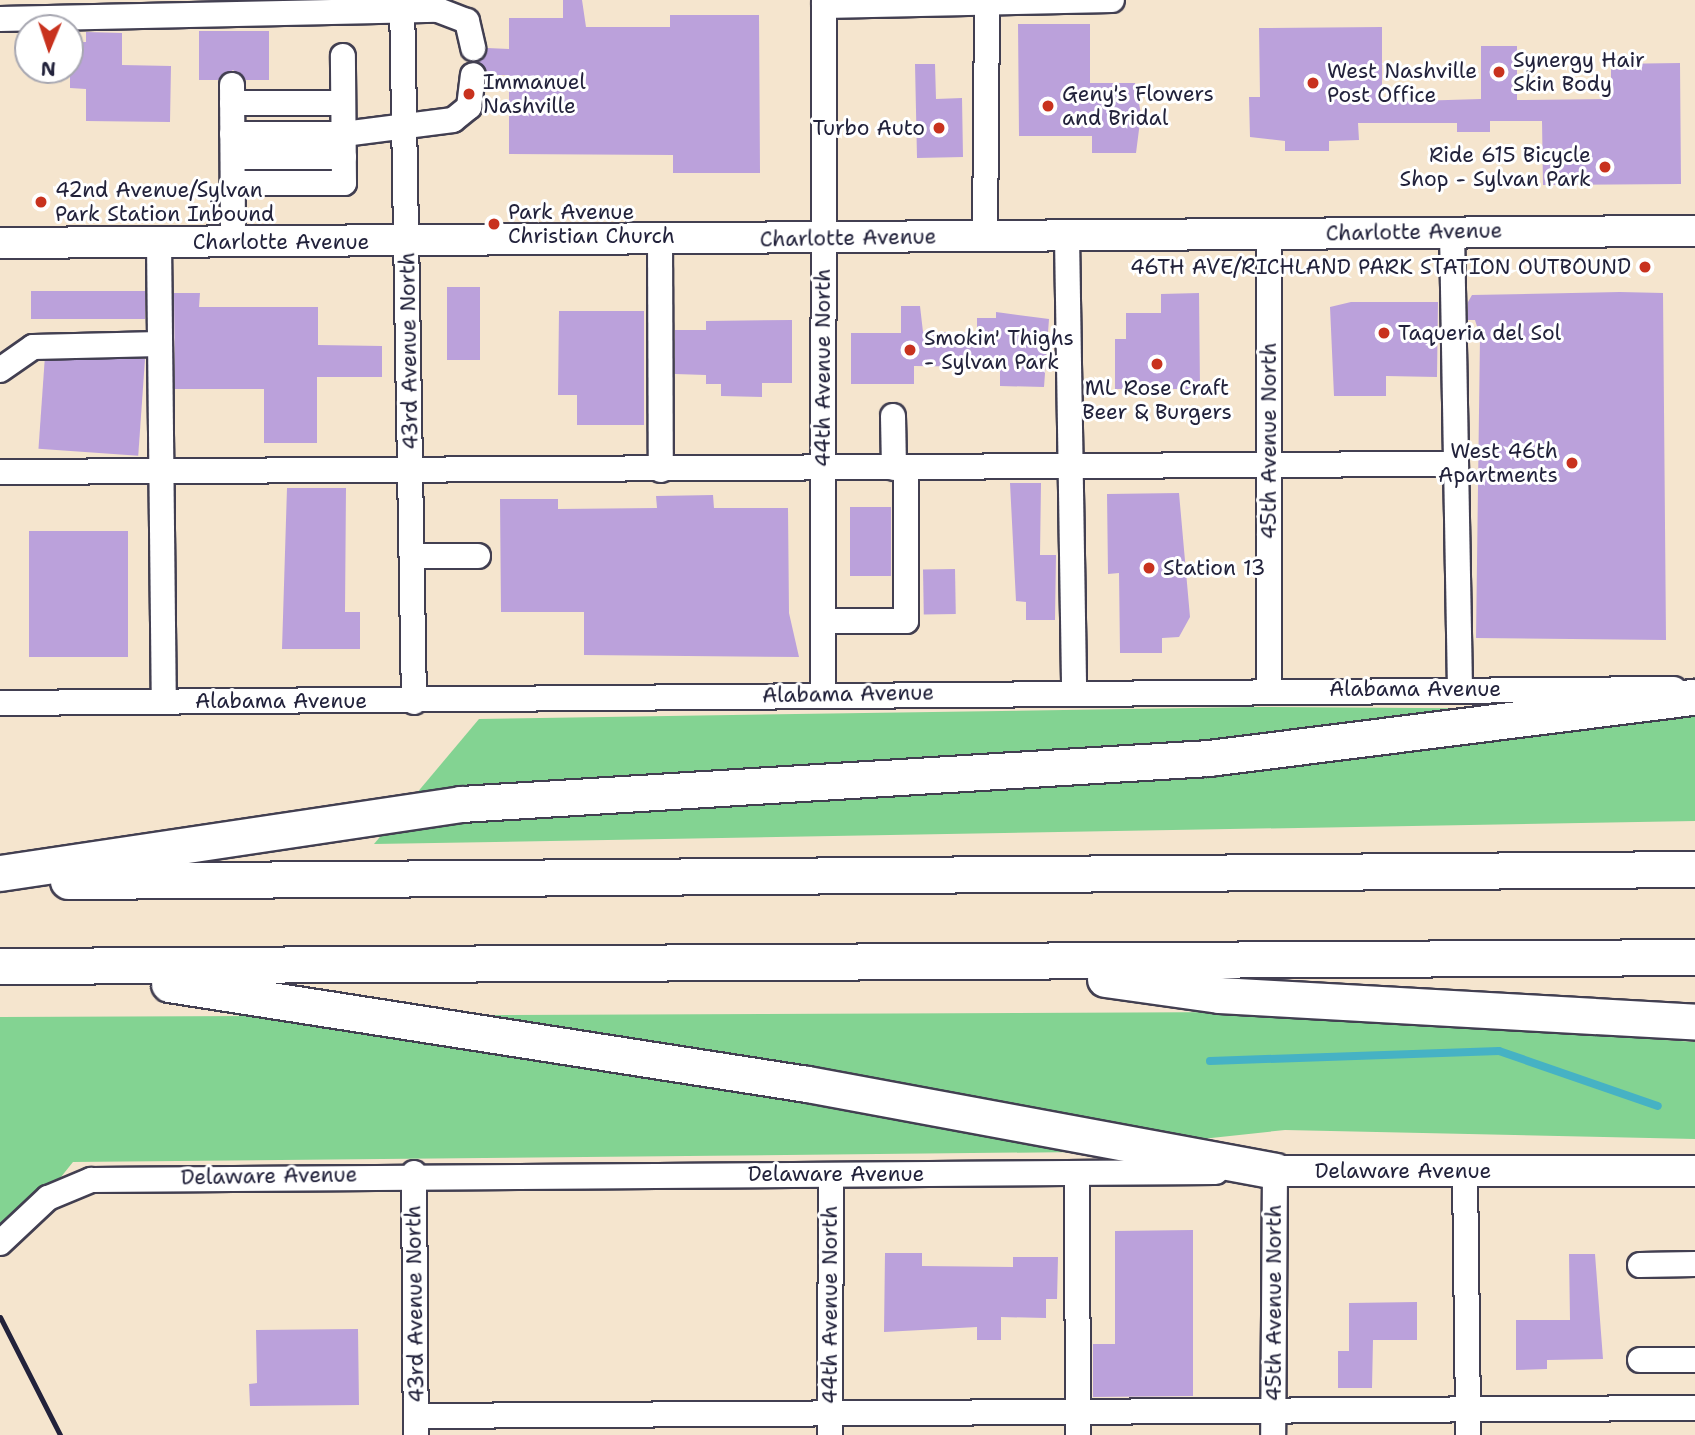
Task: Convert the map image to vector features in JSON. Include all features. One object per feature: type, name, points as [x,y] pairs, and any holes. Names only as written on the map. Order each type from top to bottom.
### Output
[{"type":"highway","points":[[0,873],[461,804],[1209,758],[1695,694]]},
{"type":"highway","points":[[0,882],[1695,869]]},
{"type":"highway","points":[[0,966],[984,963],[1695,957]]},
{"type":"highway","points":[[984,963],[1219,995],[1695,1022]]},
{"type":"highway","points":[[65,967],[807,1084],[1275,1171]]},
{"type":"main road","name":"Charlotte Avenue","points":[[0,243],[408,243],[1452,231],[1695,231]]},
{"type":"main road","name":"Delaware Avenue","points":[[1275,1171],[1695,1171]]},
{"type":"street","points":[[824,3],[1112,0]]},
{"type":"street","points":[[985,237],[987,2]]},
{"type":"street","name":"44th Avenue North","points":[[823,695],[824,3]]},
{"type":"street","points":[[0,19],[402,5],[462,15],[473,48]]},
{"type":"street","name":"43rd Avenue North","points":[[402,5],[408,130],[414,702]]},
{"type":"street","points":[[233,183],[344,183],[343,56]]},
{"type":"street","points":[[232,146],[344,146],[462,115],[473,75]]},
{"type":"street","points":[[233,242],[232,94],[343,103]]},
{"type":"street","points":[[1452,231],[1460,690]]},
{"type":"street","name":"45th Avenue North","points":[[1269,234],[1269,689]]},
{"type":"street","points":[[1067,236],[1074,691]]},
{"type":"street","points":[[660,240],[661,470]]},
{"type":"street","points":[[159,242],[164,700]]},
{"type":"street","points":[[0,370],[17,351],[33,347],[160,344]]},
{"type":"street","points":[[823,621],[906,621],[900,468],[893,416]]},
{"type":"street","points":[[0,472],[161,469],[411,471],[1455,464]]},
{"type":"street","points":[[412,556],[478,556]]},
{"type":"street","name":"Alabama Avenue","points":[[0,703],[164,700],[414,702],[1074,691],[1460,690],[1653,686],[1695,694]]},
{"type":"street","name":"45th Avenue North","points":[[1273,1423],[1275,1171]]},
{"type":"street","name":"Delaware Avenue","points":[[0,1243],[48,1198],[91,1180],[414,1173],[831,1175],[1275,1171]]},
{"type":"street","points":[[1465,1171],[1468,1435]]},
{"type":"street","name":"43rd Avenue North","points":[[414,1173],[416,1426]]},
{"type":"street","points":[[1077,1173],[1078,1423]]},
{"type":"street","name":"44th Avenue North","points":[[830,1425],[831,1175]]},
{"type":"street","points":[[1640,1265],[1695,1264]]},
{"type":"street","points":[[1640,1360],[1695,1360]]},
{"type":"street","points":[[416,1426],[1273,1423],[1468,1409],[1695,1408]]},
{"type":"green space","points":[[1255,707],[1695,710],[1695,821],[374,844],[479,719]]},
{"type":"green space","points":[[1245,1012],[1695,1042],[1695,1139],[1285,1130],[1080,1152],[73,1162],[0,1253],[0,1017]]},
{"type":"building","points":[[563,0],[582,0],[586,27],[670,27],[670,15],[759,15],[760,173],[673,173],[673,155],[509,154],[509,75],[488,75],[478,62],[487,48],[509,49],[509,18],[563,18]]},
{"type":"building","name":"Geny's Flowers and Bridal","points":[[1018,24],[1090,24],[1090,83],[1135,83],[1141,114],[1136,153],[1092,153],[1092,136],[1019,136]]},
{"type":"building","points":[[1382,27],[1382,102],[1481,99],[1481,46],[1517,46],[1517,100],[1611,99],[1611,64],[1680,63],[1681,184],[1543,185],[1542,121],[1490,121],[1490,132],[1457,132],[1457,123],[1358,123],[1359,140],[1329,141],[1329,151],[1285,151],[1285,141],[1250,137],[1249,97],[1260,97],[1259,28]]},
{"type":"building","points":[[199,31],[269,31],[269,80],[246,80],[233,70],[218,80],[199,80]]},
{"type":"building","points":[[86,32],[122,33],[122,65],[171,66],[170,122],[86,121],[86,89],[70,88],[70,84],[84,84]]},
{"type":"building","name":"Turbo Auto","points":[[915,64],[935,64],[936,99],[962,98],[963,157],[917,158]]},
{"type":"building","points":[[447,287],[480,287],[480,360],[447,360]]},
{"type":"building","points":[[31,291],[145,291],[145,319],[31,319]]},
{"type":"building","points":[[174,293],[200,293],[199,307],[318,307],[318,345],[382,346],[382,377],[317,377],[317,443],[264,443],[264,389],[175,389]]},
{"type":"building","name":"ML Rose Craft Beer & Burgers","points":[[1199,293],[1200,389],[1115,389],[1115,339],[1126,339],[1126,313],[1161,313],[1161,294]]},
{"type":"building","name":"West 46th Apartments","points":[[1663,293],[1666,640],[1476,638],[1480,336],[1475,320],[1468,320],[1468,302],[1472,295]]},
{"type":"building","name":"Taqueria del Sol","points":[[1351,302],[1438,302],[1437,377],[1386,376],[1386,396],[1334,396],[1330,307]]},
{"type":"building","points":[[901,306],[920,306],[923,332],[977,332],[977,318],[996,318],[996,312],[1049,319],[1044,387],[1000,386],[1000,367],[914,366],[914,384],[851,384],[851,333],[901,333]]},
{"type":"building","points":[[559,311],[644,311],[644,425],[577,425],[577,395],[558,395]]},
{"type":"building","points":[[792,320],[792,383],[762,383],[762,397],[721,396],[721,384],[706,384],[706,375],[675,374],[675,330],[706,330],[706,321]]},
{"type":"building","points":[[45,352],[145,359],[138,456],[38,449]]},
{"type":"building","points":[[1010,483],[1041,483],[1040,555],[1056,555],[1055,620],[1026,620],[1026,602],[1016,601]]},
{"type":"building","points":[[287,488],[346,488],[345,612],[360,612],[360,649],[282,649]]},
{"type":"building","name":"Station 13","points":[[1179,493],[1190,617],[1179,637],[1162,638],[1162,653],[1120,653],[1119,573],[1108,574],[1107,494]]},
{"type":"building","points":[[713,495],[714,508],[788,508],[789,613],[799,657],[584,655],[584,612],[501,612],[500,499],[558,499],[558,509],[657,508],[656,496]]},
{"type":"building","points":[[850,507],[891,507],[891,576],[850,576]]},
{"type":"building","points":[[29,531],[128,531],[128,657],[29,657]]},
{"type":"building","points":[[955,569],[956,614],[924,615],[923,570]]},
{"type":"building","points":[[1193,1230],[1193,1396],[1093,1397],[1093,1344],[1115,1344],[1115,1231]]},
{"type":"building","points":[[885,1253],[922,1253],[922,1266],[1013,1267],[1013,1257],[1058,1257],[1057,1299],[1046,1299],[1046,1318],[1001,1317],[1001,1340],[977,1340],[977,1327],[884,1332]]},
{"type":"building","points":[[1569,1254],[1595,1254],[1603,1359],[1547,1360],[1547,1369],[1516,1370],[1516,1320],[1570,1320]]},
{"type":"building","points":[[1417,1302],[1417,1340],[1373,1340],[1372,1388],[1338,1388],[1338,1351],[1349,1351],[1349,1303]]},
{"type":"building","points":[[358,1329],[359,1405],[250,1406],[249,1384],[257,1383],[256,1330]]},
{"type":"waterway","points":[[1210,1061],[1499,1051],[1658,1106]]},
{"type":"railway","points":[[0,1317],[60,1435]]},
{"type":"place","name":"Synergy Hair Skin Body","points":[[1499,72]]},
{"type":"place","name":"West Nashville Post Office","points":[[1313,83]]},
{"type":"place","name":"Immanuel Nashville","points":[[469,94]]},
{"type":"place","name":"Geny's Flowers and Bridal","points":[[1048,106]]},
{"type":"place","name":"Turbo Auto","points":[[939,128]]},
{"type":"place","name":"Ride 615 Bicycle Shop - Sylvan Park","points":[[1605,167]]},
{"type":"place","name":"42nd Avenue/Sylvan Park Station Inbound","points":[[41,202]]},
{"type":"place","name":"Park Avenue Christian Church","points":[[494,224]]},
{"type":"place","name":"46TH AVE/RICHLAND PARK STATION OUTBOUND","points":[[1645,267]]},
{"type":"place","name":"Taqueria del Sol","points":[[1384,333]]},
{"type":"place","name":"Smokin' Thighs - Sylvan Park","points":[[910,350]]},
{"type":"place","name":"ML Rose Craft Beer & Burgers","points":[[1157,364]]},
{"type":"place","name":"West 46th Apartments","points":[[1572,463]]},
{"type":"place","name":"Station 13","points":[[1149,568]]}]
